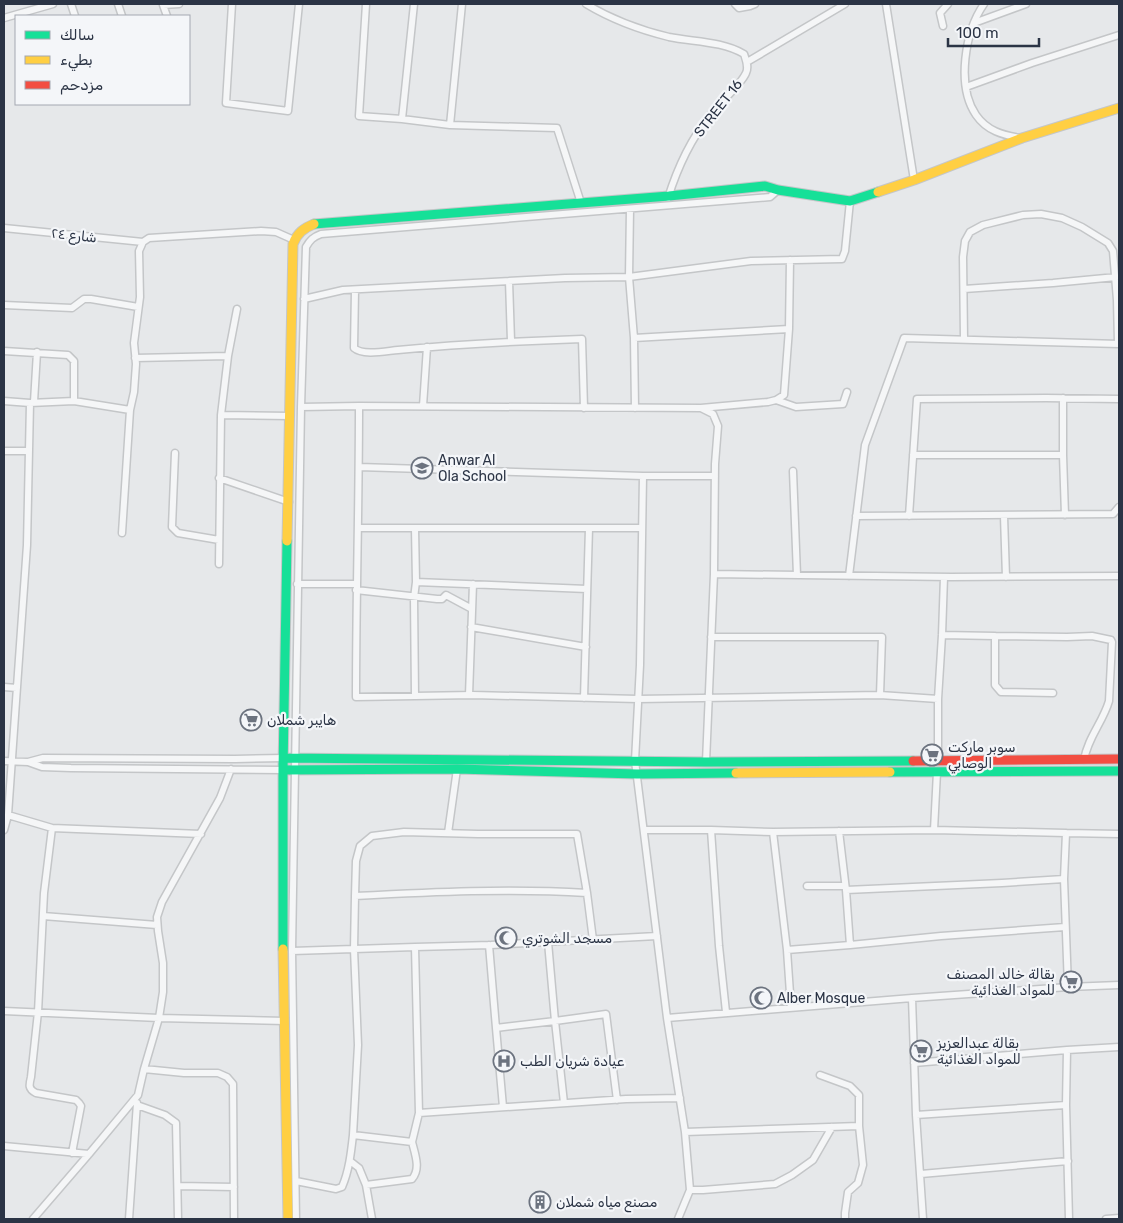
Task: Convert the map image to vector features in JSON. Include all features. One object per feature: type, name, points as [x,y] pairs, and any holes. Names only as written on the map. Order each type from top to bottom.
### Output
[{"type":"street","points":[[4,18],[53,4]]},
{"type":"street","points":[[162,4],[179,4]]},
{"type":"street","points":[[232,4],[226,104],[288,111],[300,4]]},
{"type":"street","points":[[366,4],[359,116],[450,125],[557,128],[581,203]]},
{"type":"street","points":[[402,119],[414,4]]},
{"type":"street","points":[[450,125],[462,4]]},
{"type":"street","name":"STREET 16","points":[[586,4],[630,25],[670,37],[735,48],[744,54],[747,62],[746,72],[710,114],[688,148],[675,178],[666,206]]},
{"type":"street","points":[[734,4],[739,8],[755,4]]},
{"type":"street","points":[[747,62],[836,6],[845,4]]},
{"type":"street","points":[[886,4],[914,180]]},
{"type":"street","points":[[943,26],[940,13],[948,4]]},
{"type":"street","points":[[984,4],[974,23],[967,48],[965,62],[966,87],[972,107],[981,121],[998,133],[1022,138]]},
{"type":"street","points":[[974,23],[1026,4]]},
{"type":"street","points":[[966,87],[1119,35]]},
{"type":"street","points":[[288,1219],[283,951],[283,770],[293,254],[296,236],[308,226],[317,223],[669,196],[765,186],[778,190],[850,201],[914,180],[1022,138],[1119,108]]},
{"type":"street","points":[[296,1219],[292,952],[301,407],[306,247],[310,240],[321,234],[770,197],[778,190]]},
{"type":"street","points":[[304,299],[343,290],[565,278],[629,277],[751,261],[842,259],[845,251],[850,201]]},
{"type":"street","points":[[630,209],[629,277],[634,338],[634,408]]},
{"type":"street","points":[[849,576],[866,445],[904,338],[1118,344],[1116,277],[1113,251],[1108,243],[1082,227],[1062,218],[1041,214],[1022,215],[983,225],[970,232],[965,241],[963,257],[964,339]]},
{"type":"street","name":"شارع ٢٤","points":[[4,228],[144,242],[149,238],[261,231],[276,232],[294,240]]},
{"type":"street","points":[[122,533],[130,410],[134,392],[134,344],[138,307],[139,251],[144,242]]},
{"type":"street","points":[[776,400],[784,395],[789,329],[790,260]]},
{"type":"street","points":[[964,289],[1116,277]]},
{"type":"street","points":[[509,281],[511,341]]},
{"type":"street","points":[[355,290],[354,348],[356,351],[366,353],[511,341],[582,339],[584,408]]},
{"type":"street","points":[[4,304],[72,308],[84,300],[90,300],[138,307]]},
{"type":"street","points":[[219,564],[221,415],[228,356],[237,308]]},
{"type":"street","points":[[634,338],[789,329]]},
{"type":"street","points":[[423,406],[427,347]]},
{"type":"street","points":[[4,351],[68,355],[73,358],[74,401]]},
{"type":"street","points":[[4,827],[8,815],[7,761],[17,688],[27,544],[29,451],[37,352]]},
{"type":"street","points":[[135,358],[228,356]]},
{"type":"street","points":[[301,407],[701,408],[776,400],[796,407],[843,404],[847,392]]},
{"type":"street","points":[[1063,398],[1065,515]]},
{"type":"street","points":[[909,516],[917,399],[1119,399]]},
{"type":"street","points":[[4,401],[32,403],[74,401],[130,410]]},
{"type":"street","points":[[359,406],[356,697],[469,695],[638,699],[880,695],[938,699]]},
{"type":"street","points":[[701,408],[713,414],[718,426],[706,762]]},
{"type":"street","points":[[221,415],[290,416]]},
{"type":"street","points":[[4,451],[29,451]]},
{"type":"street","points":[[175,453],[172,527],[178,534],[219,540]]},
{"type":"street","points":[[913,455],[1063,455]]},
{"type":"street","points":[[359,467],[643,476],[715,476]]},
{"type":"street","points":[[793,471],[796,575]]},
{"type":"street","points":[[643,476],[635,761],[668,1018],[685,1132],[690,1190],[678,1219]]},
{"type":"street","points":[[220,478],[289,502]]},
{"type":"street","points":[[856,516],[1113,514],[1119,507]]},
{"type":"street","points":[[1004,516],[1006,577]]},
{"type":"street","points":[[359,528],[642,528]]},
{"type":"street","points":[[415,696],[414,598],[416,582],[416,528]]},
{"type":"street","points":[[584,698],[589,528]]},
{"type":"street","points":[[714,574],[944,577],[1119,576]]},
{"type":"street","points":[[938,761],[938,699],[944,577]]},
{"type":"street","points":[[416,582],[587,589]]},
{"type":"street","points":[[298,584],[356,587],[414,598],[442,599],[446,595],[472,609]]},
{"type":"street","points":[[469,695],[473,584]]},
{"type":"street","points":[[471,627],[586,647]]},
{"type":"street","points":[[942,635],[1092,636],[1110,640],[1112,642],[1109,701],[1107,709],[1086,749],[1084,760]]},
{"type":"street","points":[[995,636],[995,685],[1001,692],[1053,693]]},
{"type":"street","points":[[711,637],[882,637],[880,695]]},
{"type":"street","points":[[4,687],[17,688]]},
{"type":"street","points":[[7,761],[28,762],[43,758],[295,758],[706,762],[1119,759]]},
{"type":"street","points":[[28,762],[38,766],[52,767],[283,770],[458,769],[637,774],[1119,771]]},
{"type":"street","points":[[129,1219],[138,1094],[159,1018],[163,992],[163,963],[157,917],[162,902],[220,798],[231,769]]},
{"type":"street","points":[[448,833],[458,769]]},
{"type":"street","points":[[934,830],[937,772]]},
{"type":"street","points":[[8,815],[52,828],[201,834]]},
{"type":"street","points":[[52,828],[44,893],[38,1012],[29,1088],[36,1093],[79,1102],[81,1106],[72,1153]]},
{"type":"street","points":[[644,830],[773,832],[934,830],[1119,834]]},
{"type":"street","points":[[711,830],[719,946],[726,1012]]},
{"type":"street","points":[[839,831],[850,945]]},
{"type":"street","points":[[296,1181],[336,1189],[342,1187],[350,1161],[358,1045],[354,949],[356,861],[360,846],[372,836],[404,832],[577,834],[593,940]]},
{"type":"street","points":[[773,832],[787,950],[791,1008]]},
{"type":"street","points":[[1066,833],[1064,879],[1068,987]]},
{"type":"street","points":[[807,886],[846,888],[1002,884],[1064,879]]},
{"type":"street","points":[[355,896],[452,891],[560,891],[587,893]]},
{"type":"street","points":[[43,916],[157,925]]},
{"type":"street","points":[[787,950],[1065,927]]},
{"type":"street","points":[[292,952],[490,945],[657,936]]},
{"type":"street","points":[[548,942],[564,1103]]},
{"type":"street","points":[[490,945],[503,1107]]},
{"type":"street","points":[[366,1185],[412,1179],[417,1167],[412,1142],[419,1113],[415,947]]},
{"type":"street","points":[[668,1018],[912,998],[1119,985]]},
{"type":"street","points":[[912,998],[916,1115],[923,1219]]},
{"type":"street","points":[[4,1011],[285,1021]]},
{"type":"street","points":[[496,1028],[606,1014],[617,1100]]},
{"type":"street","points":[[914,1063],[1119,1047]]},
{"type":"street","points":[[1067,1050],[1066,1105],[1069,1219]]},
{"type":"street","points":[[144,1069],[184,1073],[218,1073],[227,1077],[234,1084],[234,1219]]},
{"type":"street","points":[[820,1075],[850,1086],[859,1095],[859,1126],[863,1165],[858,1183],[848,1192],[845,1219]]},
{"type":"street","points":[[33,1219],[138,1094]]},
{"type":"street","points":[[419,1113],[564,1103],[680,1098]]},
{"type":"street","points":[[137,1105],[165,1115],[176,1122],[178,1219]]},
{"type":"street","points":[[916,1115],[1066,1105]]},
{"type":"street","points":[[685,1132],[859,1126]]},
{"type":"street","points":[[690,1190],[775,1184],[813,1160],[832,1127]]},
{"type":"street","points":[[353,1135],[412,1142]]},
{"type":"street","points":[[4,1146],[89,1154]]},
{"type":"street","points":[[350,1161],[359,1168],[366,1185],[372,1219]]},
{"type":"street","points":[[921,1174],[1068,1161]]},
{"type":"street","points":[[178,1186],[234,1187]]},
{"type":"street","points":[[1106,1219],[1119,1218]]},
{"type":"traffic: fast","points":[[314,224],[669,196],[765,186],[778,190],[850,201],[878,192]]},
{"type":"traffic: fast","points":[[283,949],[283,770],[287,541]]},
{"type":"traffic: fast","points":[[284,758],[706,762],[913,761]]},
{"type":"traffic: fast","points":[[283,770],[457,769],[637,774],[736,773]]},
{"type":"traffic: fast","points":[[890,772],[1119,771]]},
{"type":"traffic: slow","points":[[878,192],[1022,138],[1119,108]]},
{"type":"traffic: slow","points":[[287,541],[293,244],[301,231],[314,224]]},
{"type":"traffic: slow","points":[[736,773],[890,772]]},
{"type":"traffic: slow","points":[[283,949],[288,1219]]},
{"type":"traffic: jam","points":[[913,761],[1119,759]]},
{"type":"place","name":"Anwar Al Ola School","points":[[422,468]]},
{"type":"place","name":"هايبر شملان","points":[[251,720]]},
{"type":"place","name":"سوبر ماركت الوصابي","points":[[932,755]]},
{"type":"place","name":"مسجد الشوتري","points":[[506,938]]},
{"type":"place","name":"بقالة خالد المصنف للمواد الغذائية","points":[[1071,982]]},
{"type":"place","name":"Alber Mosque","points":[[761,998]]},
{"type":"place","name":"بقالة عبدالعزيز للمواد الغذائية","points":[[921,1051]]},
{"type":"place","name":"عيادة شريان الطب","points":[[504,1061]]},
{"type":"place","name":"مصنع مياه شملان","points":[[540,1202]]}]
